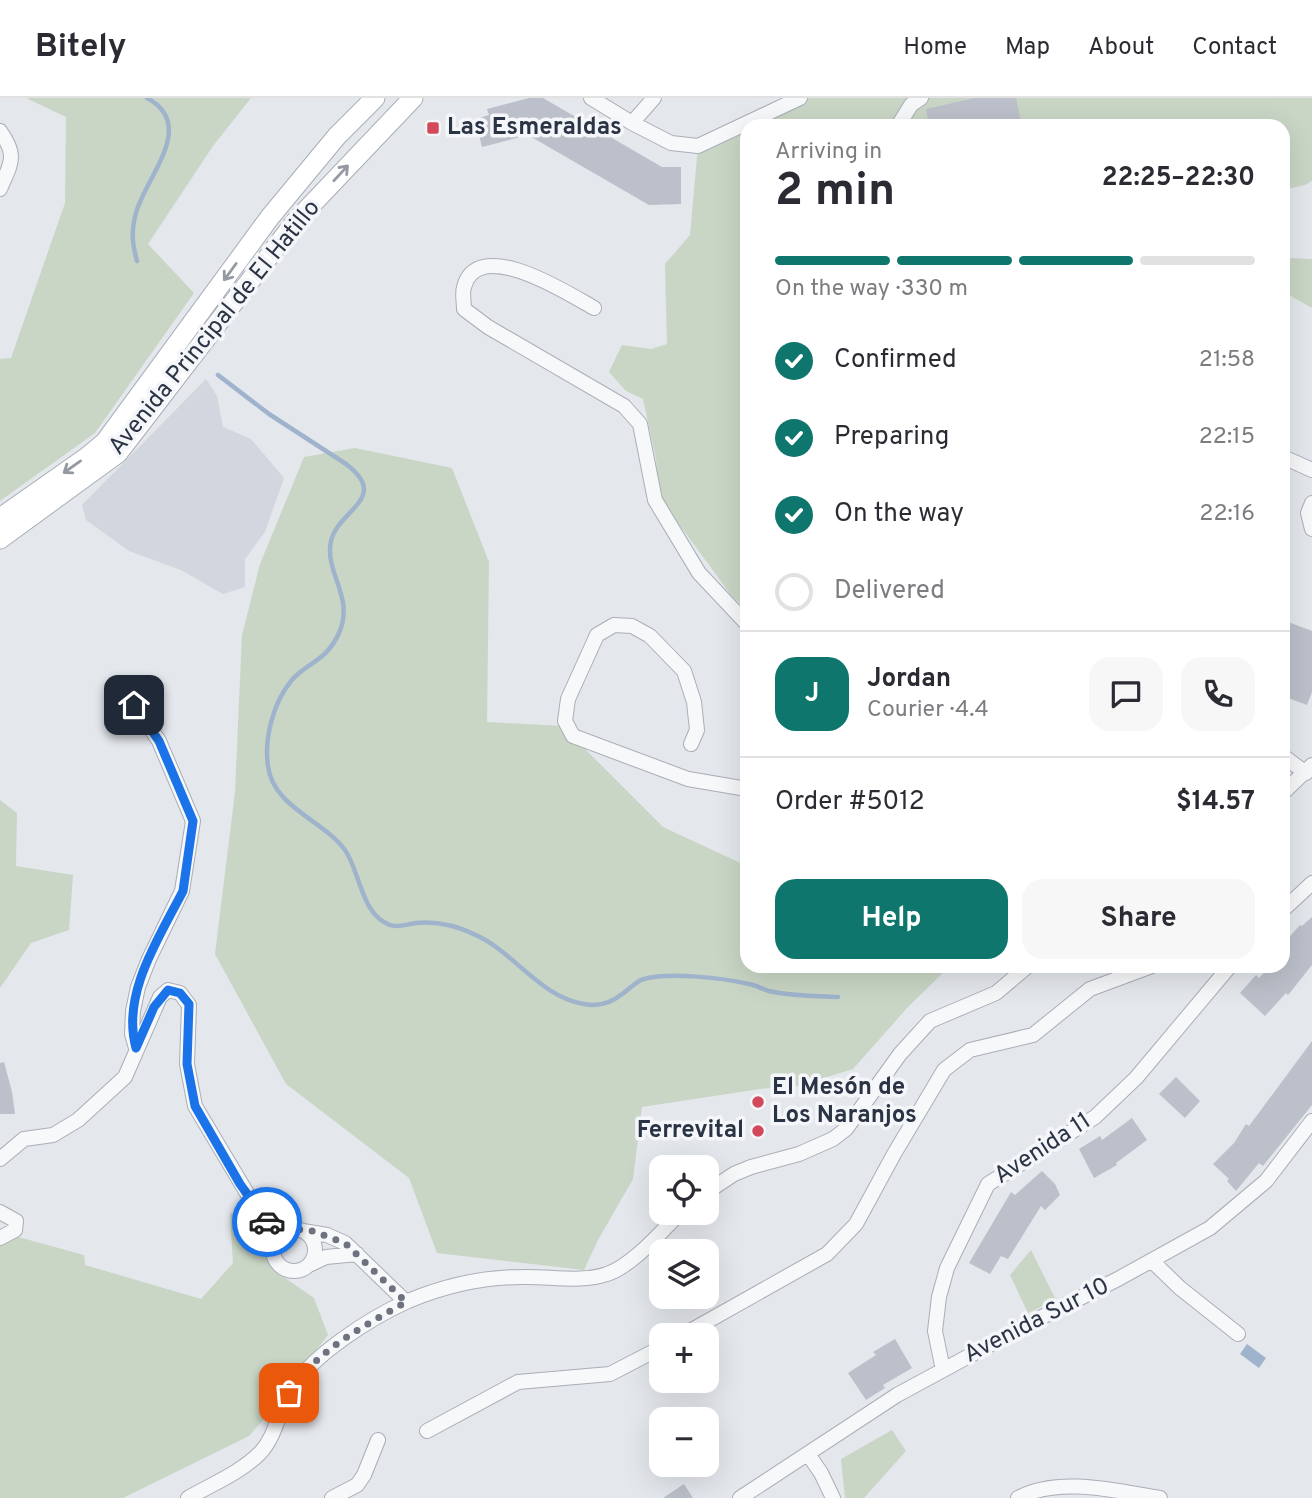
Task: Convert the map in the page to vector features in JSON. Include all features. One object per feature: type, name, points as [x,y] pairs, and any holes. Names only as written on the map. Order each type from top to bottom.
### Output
[{"type":"main road","name":"Avenida Principal de El Hatillo","points":[[0,518],[105,442],[270,217],[337,136],[375,98]]},
{"type":"main road","name":"Avenida Principal de El Hatillo","points":[[0,539],[118,453],[296,221],[413,98]]},
{"type":"street","points":[[591,98],[632,123],[671,142],[698,146],[740,126]]},
{"type":"street","points":[[632,123],[654,98]]},
{"type":"street","points":[[755,119],[800,98]]},
{"type":"street","points":[[902,119],[911,105],[921,98]]},
{"type":"street","points":[[0,131],[12,150],[10,167],[0,189]]},
{"type":"street","points":[[594,307],[540,278],[511,267],[490,266],[473,272],[464,286],[464,309],[488,327],[624,406],[640,424],[655,500],[699,573],[740,617]]},
{"type":"street","points":[[1290,460],[1312,470]]},
{"type":"street","points":[[1312,503],[1308,513],[1312,529]]},
{"type":"street","points":[[691,744],[697,730],[694,702],[684,671],[650,636],[632,626],[614,625],[597,635],[568,699],[565,721],[573,736],[688,779],[740,788]]},
{"type":"street","points":[[134,705],[159,741],[193,821],[183,891],[138,987],[132,1034],[136,1048]]},
{"type":"street","points":[[1290,760],[1309,769],[1290,787]]},
{"type":"street","points":[[1290,903],[1312,883]]},
{"type":"street","points":[[719,1184],[751,1167],[799,1154],[833,1139],[846,1129],[900,1054],[930,1021],[996,993],[1020,973]]},
{"type":"street","points":[[704,1323],[827,1254],[856,1224],[944,1070],[970,1050],[1032,1035],[1090,989],[1133,973]]},
{"type":"street","name":"Avenida 11","points":[[943,1370],[935,1331],[939,1297],[947,1268],[988,1184],[1095,1116],[1136,1078],[1224,973]]},
{"type":"street","points":[[0,1159],[24,1139],[53,1135],[78,1119],[125,1077],[160,998],[168,990],[180,993],[189,1004],[187,1064],[195,1106],[257,1210],[282,1234]]},
{"type":"street","name":"Avenida Sur 10","points":[[740,1498],[897,1395],[1210,1228],[1266,1181],[1312,1121]]},
{"type":"street","points":[[0,1212],[16,1221],[15,1230],[0,1238]]},
{"type":"street","points":[[188,1498],[248,1464],[267,1445],[297,1380],[321,1355],[363,1326],[406,1302],[468,1282],[490,1278],[580,1278],[606,1275],[631,1259],[667,1225]]},
{"type":"street","points":[[357,1254],[326,1257],[296,1271],[279,1264],[274,1245],[282,1234],[295,1229],[345,1243],[357,1254],[406,1302]]},
{"type":"street","points":[[302,1230],[308,1234],[315,1246],[315,1253],[309,1265]]},
{"type":"street","points":[[1152,1261],[1180,1288],[1238,1334]]},
{"type":"street","points":[[427,1431],[519,1382],[610,1374],[649,1354]]},
{"type":"street","points":[[332,1498],[357,1485],[364,1475],[378,1440]]},
{"type":"street","points":[[808,1454],[833,1498]]},
{"type":"street","points":[[1018,1498],[1048,1487],[1068,1485],[1160,1498]]},
{"type":"shaded area","points":[[206,379],[217,396],[223,427],[251,439],[284,478],[265,532],[245,559],[245,587],[223,594],[181,570],[129,551],[86,520],[82,505]]},
{"type":"green space","points":[[26,98],[251,98],[213,146],[148,244],[194,293],[95,433],[0,501],[0,359],[11,358],[65,203],[66,117]]},
{"type":"green space","points":[[800,98],[1312,98],[1312,181],[1290,188],[1290,119],[755,119]]},
{"type":"green space","points":[[740,126],[740,603],[659,497],[656,459],[643,399],[626,391],[609,372],[622,345],[651,349],[667,344],[665,264],[690,235],[698,146]]},
{"type":"green space","points":[[1290,258],[1312,259],[1312,308],[1290,296]]},
{"type":"green space","points":[[355,448],[452,468],[489,562],[487,722],[562,726],[663,827],[740,863],[740,973],[943,973],[907,1008],[853,1069],[798,1086],[642,1107],[633,1179],[584,1270],[437,1253],[409,1178],[286,1084],[215,954],[235,792],[242,635],[260,564],[304,457]]},
{"type":"green space","points":[[0,800],[17,813],[16,866],[73,875],[69,930],[31,943],[0,988]]},
{"type":"green space","points":[[241,1209],[272,1269],[314,1298],[328,1335],[270,1412],[249,1436],[123,1498],[0,1498],[0,1232],[84,1255],[85,1265],[201,1299],[233,1263],[230,1214]]},
{"type":"green space","points":[[1031,1250],[1056,1300],[1028,1313],[1010,1275]]},
{"type":"green space","points":[[892,1430],[906,1451],[864,1498],[845,1498],[841,1459]]},
{"type":"water","points":[[1247,1344],[1266,1358],[1259,1368],[1240,1354]]},
{"type":"building","points":[[529,98],[543,98],[662,167],[681,167],[681,204],[649,205],[528,135],[482,147],[475,119],[489,115],[487,109]]},
{"type":"building","points":[[975,98],[1016,98],[1020,119],[928,119],[926,109]]},
{"type":"building","points":[[1290,623],[1312,631],[1312,692],[1307,705],[1290,699]]},
{"type":"building","points":[[1312,917],[1312,965],[1288,995],[1286,993],[1265,1016],[1240,993],[1256,975],[1259,978],[1264,973],[1290,973],[1290,936]]},
{"type":"building","points":[[1312,1041],[1312,1105],[1263,1166],[1259,1163],[1236,1191],[1227,1181],[1229,1179],[1213,1164],[1234,1143],[1246,1124],[1249,1126]]},
{"type":"building","points":[[4,1062],[15,1114],[0,1114],[0,1063]]},
{"type":"building","points":[[1176,1077],[1200,1101],[1185,1118],[1159,1094]]},
{"type":"building","points":[[1132,1118],[1147,1140],[1116,1163],[1117,1165],[1094,1178],[1079,1149],[1100,1136],[1102,1140]]},
{"type":"building","points":[[1042,1171],[1055,1184],[1060,1195],[1045,1210],[1041,1206],[1008,1259],[1001,1256],[990,1274],[969,1263],[1011,1192],[1015,1195]]},
{"type":"building","points":[[895,1339],[912,1368],[883,1385],[885,1388],[866,1400],[848,1373],[876,1355],[873,1352]]},
{"type":"building","points":[[684,1484],[693,1498],[663,1498]]},
{"type":"waterway","points":[[137,261],[133,237],[136,213],[164,152],[168,137],[168,122],[162,109],[147,98]]},
{"type":"waterway","points":[[218,375],[269,414],[346,464],[359,476],[364,486],[358,504],[336,530],[331,541],[332,564],[344,608],[339,633],[328,650],[291,681],[279,700],[271,722],[267,755],[272,780],[279,792],[289,803],[336,839],[345,850],[367,902],[380,920],[396,926],[440,924],[471,933],[504,953],[554,993],[584,1004],[603,1004],[620,996],[640,980],[668,976],[738,982],[777,993],[838,997]]},
{"type":"way so far","points":[[267,1222],[282,1234],[295,1229],[312,1231],[345,1243],[406,1302],[363,1326],[321,1355],[297,1380],[289,1393]]},
{"type":"place","name":"Las Esmeraldas","points":[[433,128]]},
{"type":"place","name":"El Mesón de Los Naranjos","points":[[758,1102]]},
{"type":"place","name":"Ferrevital","points":[[758,1131]]},
{"type":"route","points":[[134,705],[159,741],[176,778],[180,796],[193,821],[183,891],[138,987],[132,1034],[136,1048],[154,1007],[168,990],[180,993],[189,1004],[187,1064],[195,1106],[240,1184],[267,1222]]}]
